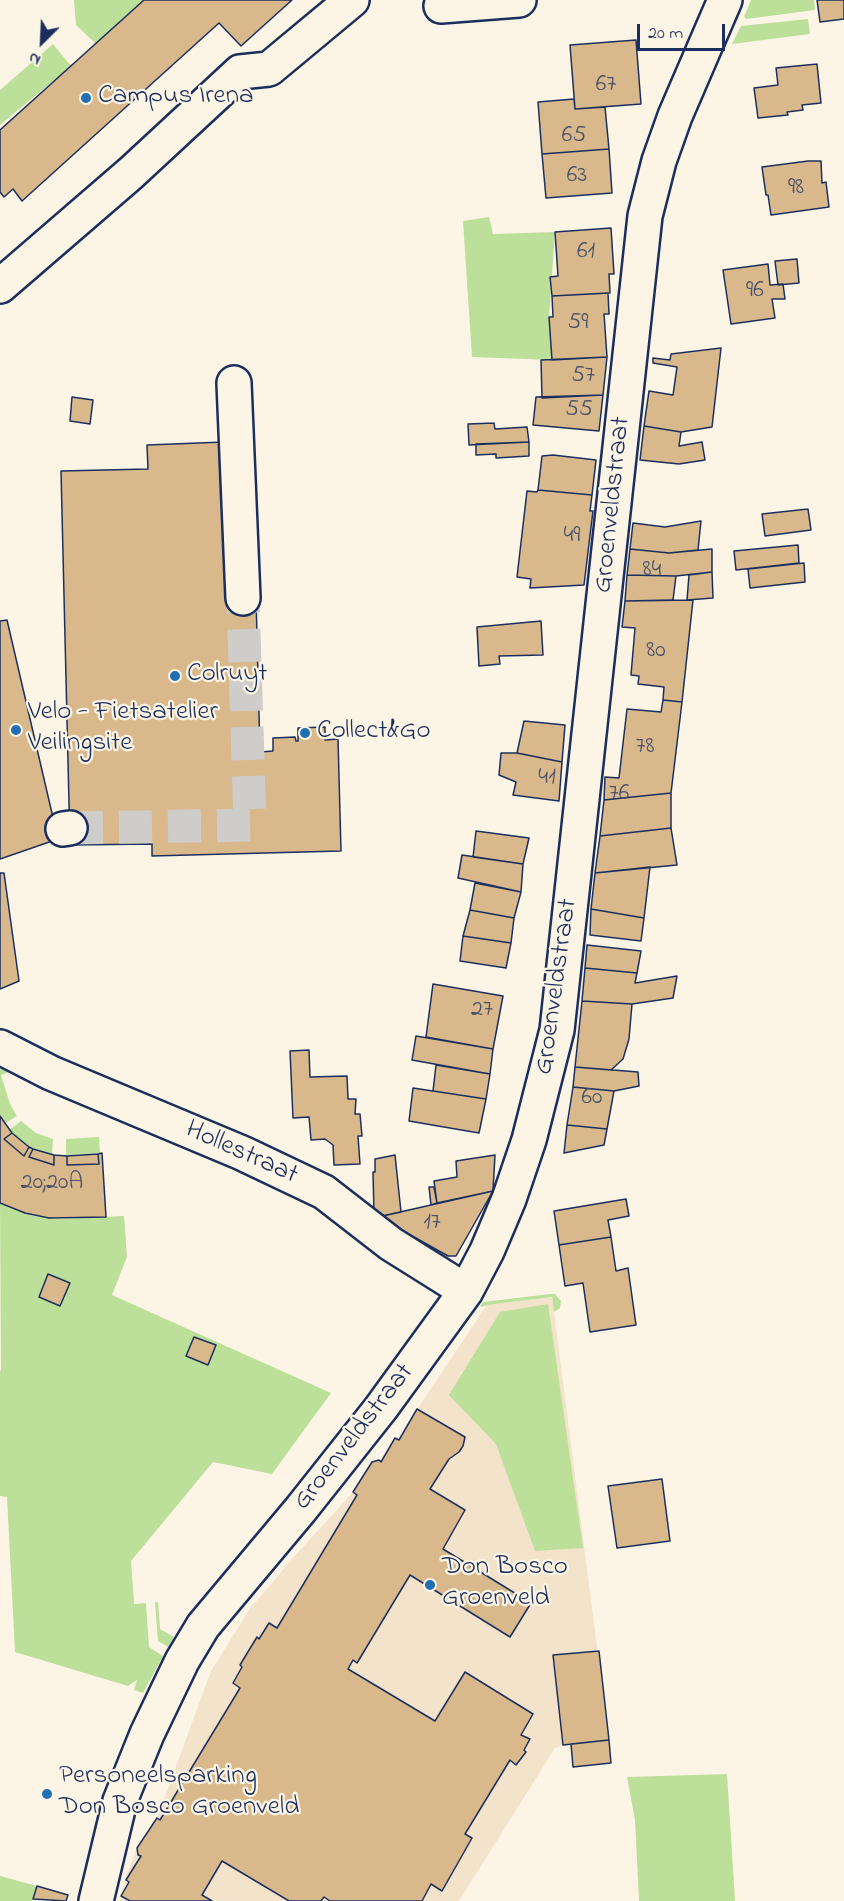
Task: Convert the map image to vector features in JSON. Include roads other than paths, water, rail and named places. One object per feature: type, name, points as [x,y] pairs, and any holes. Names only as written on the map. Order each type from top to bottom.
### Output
[{"type":"street","points":[[0,286],[131,173],[240,72],[269,69],[352,0]]},
{"type":"street","points":[[450,0],[441,6],[519,0]]},
{"type":"street","name":"Groenveldstraat","points":[[96,1901],[120,1801],[147,1734],[182,1661],[203,1626],[301,1509],[381,1408],[466,1291],[487,1251],[509,1199],[529,1140],[557,1030],[645,216],[659,161],[675,116],[725,0]]},
{"type":"street","points":[[234,383],[243,598]]},
{"type":"street","name":"Hollestraat","points":[[0,1047],[51,1073],[242,1153],[324,1192],[391,1244],[466,1291]]},
{"type":"tunnel","points":[[70,828],[250,825],[243,598]]},
{"type":"place","name":"Campus Irena","points":[[86,98]]},
{"type":"place","name":"Colruyt","points":[[175,676]]},
{"type":"place","name":"Velo - Fietsatelier Veilingsite","points":[[16,730]]},
{"type":"place","name":"Collect&Go","points":[[305,733]]},
{"type":"place","name":"Don Bosco Groenveld","points":[[430,1585]]},
{"type":"place","name":"Personeelsparking Don Bosco Groenveld","points":[[47,1794]]}]
